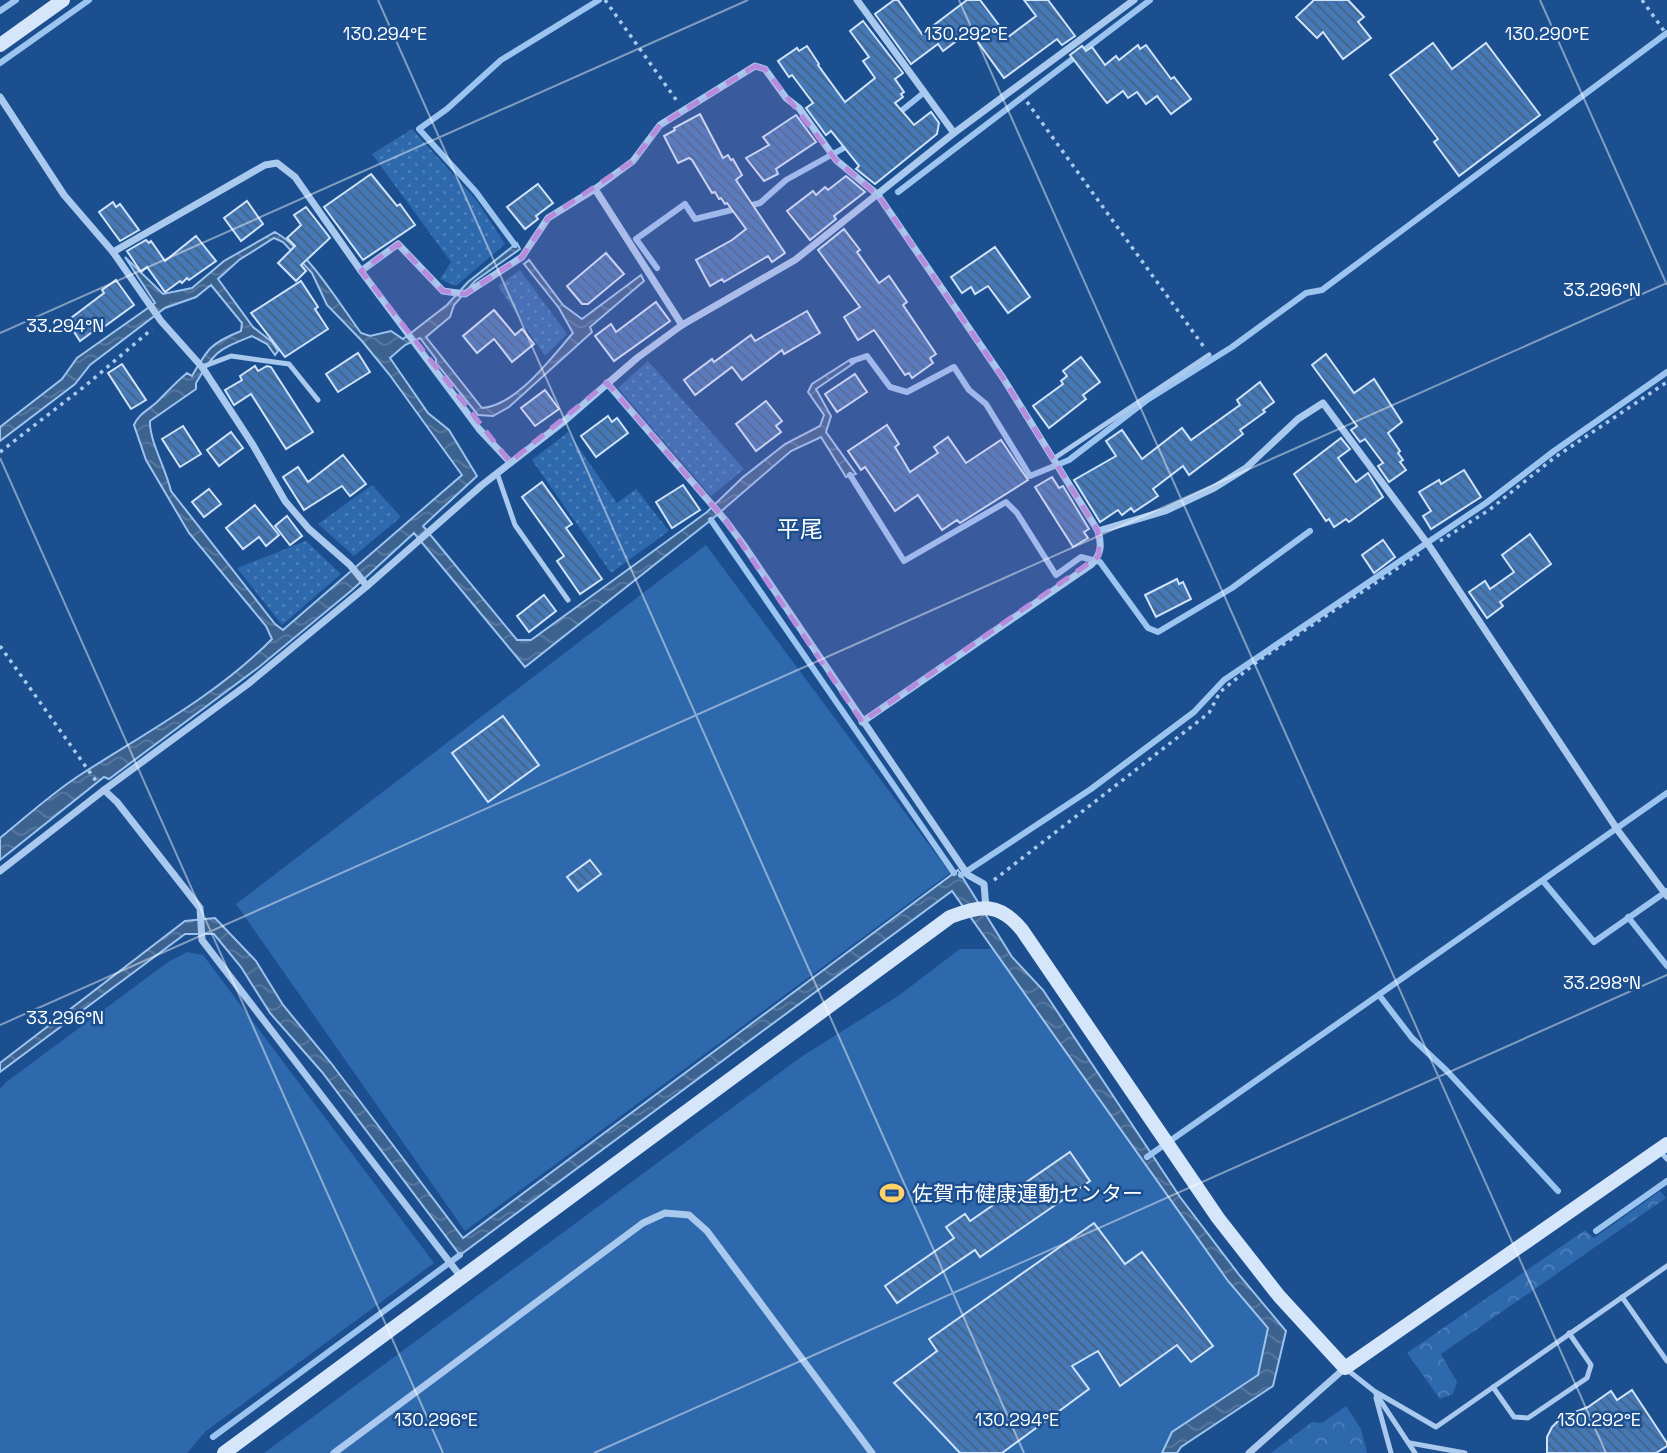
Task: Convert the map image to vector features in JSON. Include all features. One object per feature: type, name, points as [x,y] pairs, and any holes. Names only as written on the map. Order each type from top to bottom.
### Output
[{"type":"street","points":[[0,45],[63,0]]},
{"type":"street","points":[[857,0],[954,133]]},
{"type":"street","points":[[0,871],[248,684],[367,586],[510,462],[562,423],[636,358],[682,325],[795,260],[954,133],[1134,0]]},
{"type":"street","points":[[360,271],[398,244],[443,291],[465,294],[522,257],[548,218],[633,161],[660,125],[755,66],[765,69],[786,99],[799,108],[836,159],[878,195],[1003,378],[1098,531],[1101,542],[1099,556],[1092,564],[862,722]]},
{"type":"street","points":[[0,97],[64,195],[113,252],[161,321],[207,375],[253,445],[285,501],[309,529],[350,565],[367,586]]},
{"type":"street","points":[[113,252],[265,164],[277,163],[295,177],[360,271],[479,429],[510,462]]},
{"type":"street","points":[[595,189],[682,325]]},
{"type":"street","points":[[607,383],[743,544],[966,871],[984,884],[986,908]]},
{"type":"street","points":[[1098,531],[1165,511],[1214,488],[1246,468],[1298,419],[1323,403],[1430,547],[1619,832],[1665,893]]},
{"type":"street","points":[[104,790],[117,802],[200,908],[202,940],[458,1273]]},
{"type":"street","points":[[223,1453],[458,1273],[950,917],[986,908],[1009,914],[1022,930],[1218,1219],[1272,1287],[1345,1368]]},
{"type":"street","points":[[1249,1453],[1345,1368],[1664,1151]]},
{"type":"street","points":[[334,1453],[643,1223],[665,1213],[689,1215],[707,1231],[872,1453]]},
{"type":"lane","points":[[1053,459],[1209,355]]},
{"type":"lane","points":[[199,364],[213,363],[231,356],[289,363],[318,400]]},
{"type":"lane","points":[[497,473],[515,525],[568,600]]},
{"type":"lane","points":[[1345,1368],[1374,1391],[1436,1427],[1667,1266]]},
{"type":"lane","points":[[1622,1297],[1667,1361]]},
{"type":"lane","points":[[1493,1387],[1514,1417],[1528,1418],[1587,1378],[1591,1365],[1569,1333]]},
{"type":"lane","points":[[1374,1391],[1415,1453]]},
{"type":"lane","points":[[1374,1391],[1391,1453]]},
{"type":"lane","points":[[1410,1443],[1465,1453]]},
{"type":"path","points":[[1642,0],[1667,36]]},
{"type":"path","points":[[606,2],[684,111]]},
{"type":"path","points":[[1026,100],[1209,355]]},
{"type":"path","points":[[0,452],[85,386],[161,321]]},
{"type":"path","points":[[984,884],[1000,877],[1209,713],[1220,692],[1258,661],[1489,510],[1554,458],[1667,382]]},
{"type":"path","points":[[0,646],[104,790]]},
{"type":"highlighted area","points":[[755,66],[765,69],[836,160],[878,195],[1003,378],[1098,531],[1099,556],[862,722],[726,521],[607,383],[510,462],[361,271],[398,244],[443,291],[465,294],[522,257],[548,218],[633,161],[660,125]]},
{"type":"green space","points":[[412,129],[477,201],[505,244],[456,286],[440,279],[451,262],[372,154]]},
{"type":"green space","points":[[520,270],[567,334],[545,356],[498,286]]},
{"type":"green space","points":[[648,361],[744,469],[711,496],[618,388]]},
{"type":"green space","points":[[568,432],[617,503],[636,489],[669,531],[611,573],[532,460]]},
{"type":"green space","points":[[372,485],[401,517],[354,556],[318,524]]},
{"type":"green space","points":[[306,541],[341,574],[282,625],[237,568]]},
{"type":"green space","points":[[706,545],[950,873],[465,1231],[236,904]]},
{"type":"green space","name":"佐賀市健康運動センター","points":[[960,949],[992,949],[1228,1281],[1268,1328],[1258,1375],[1172,1432],[1162,1453],[264,1453],[801,1057],[898,996]]},
{"type":"green space","points":[[187,952],[203,955],[434,1263],[206,1431],[187,1453],[0,1453],[0,1089],[168,962]]},
{"type":"green space","points":[[1660,1191],[1666,1198],[1441,1354],[1457,1382],[1453,1394],[1440,1399],[1407,1353],[1585,1230],[1594,1238]]},
{"type":"green space","points":[[1346,1406],[1361,1429],[1367,1453],[1271,1453],[1312,1422],[1322,1423]]},
{"type":"water","points":[[275,232],[299,251],[361,333],[370,336],[391,331],[403,339],[447,305],[468,282],[517,243],[520,249],[475,281],[454,305],[450,317],[426,337],[482,408],[508,399],[520,390],[573,333],[559,308],[524,264],[529,260],[563,305],[582,319],[641,275],[644,281],[590,327],[592,332],[509,407],[493,416],[478,415],[436,363],[436,359],[420,338],[405,345],[390,358],[428,413],[449,430],[477,476],[423,526],[517,640],[531,640],[707,512],[742,478],[785,444],[820,426],[824,415],[808,392],[812,384],[851,359],[854,363],[816,389],[831,416],[826,432],[856,474],[846,477],[821,437],[791,451],[711,520],[525,667],[414,533],[352,590],[259,667],[109,779],[104,777],[0,860],[0,838],[39,805],[80,775],[204,696],[272,639],[266,626],[189,533],[146,460],[134,425],[141,415],[187,373],[192,376],[211,348],[241,331],[242,323],[211,285],[196,297],[165,308],[90,365],[75,384],[0,441],[0,427],[62,379],[77,358],[155,303],[125,257],[163,294],[192,288],[224,261]],"holes":[[[274,238],[283,242],[312,273],[327,305],[389,374],[462,475],[283,630],[275,624],[171,491],[150,429],[150,421],[196,389],[196,383],[208,364],[224,349],[252,336],[267,344],[275,355],[278,351],[272,342],[253,327],[218,279],[239,260]]]},
{"type":"water","points":[[958,870],[1012,957],[1043,990],[1180,1197],[1286,1331],[1273,1386],[1181,1447],[1177,1453],[1162,1453],[1172,1432],[1258,1375],[1268,1328],[1228,1281],[952,891],[460,1255],[322,1072],[270,1013],[241,967],[214,934],[185,934],[0,1072],[0,1063],[185,921],[215,918],[256,961],[283,1005],[331,1063],[463,1238]]},
{"type":"building","points":[[898,0],[922,34],[967,0],[980,0],[1008,37],[1036,16],[1024,0],[1048,0],[1075,36],[1062,45],[1057,39],[1004,78],[970,31],[943,51],[938,44],[911,64],[875,14]]},
{"type":"building","points":[[1314,0],[1348,0],[1364,17],[1358,22],[1371,38],[1343,59],[1323,32],[1317,38],[1296,17]]},
{"type":"building","points":[[863,21],[903,73],[895,79],[904,92],[901,94],[903,97],[895,103],[914,125],[931,112],[939,123],[937,134],[875,184],[856,169],[859,166],[831,131],[826,135],[806,108],[813,103],[778,61],[797,48],[799,51],[807,46],[845,102],[875,78],[863,61],[869,57],[850,31]]},
{"type":"building","points":[[1433,43],[1452,69],[1486,43],[1540,115],[1459,176],[1434,142],[1438,139],[1390,75]]},
{"type":"building","points":[[1138,45],[1140,49],[1146,45],[1171,79],[1174,77],[1191,99],[1171,114],[1157,96],[1146,104],[1137,92],[1128,98],[1123,91],[1107,103],[1070,55],[1082,46],[1086,51],[1092,47],[1105,65],[1116,56],[1119,60]]},
{"type":"building","points":[[700,114],[723,158],[728,155],[733,159],[742,175],[736,180],[785,253],[772,262],[768,256],[724,282],[722,279],[710,286],[696,260],[746,229],[727,203],[719,199],[715,192],[712,193],[692,160],[689,158],[678,163],[664,136]]},
{"type":"building","points":[[796,115],[816,142],[776,169],[778,174],[764,181],[746,158],[769,145],[763,137]]},
{"type":"building","points":[[371,174],[397,206],[400,204],[415,225],[363,260],[324,207]]},
{"type":"building","points":[[846,176],[865,192],[834,216],[836,219],[810,240],[787,211],[813,191],[816,195],[825,187],[828,190]]},
{"type":"building","points":[[538,184],[553,203],[525,229],[507,207]]},
{"type":"building","points":[[247,201],[263,224],[241,241],[224,218]]},
{"type":"building","points":[[113,202],[116,207],[120,204],[139,230],[120,241],[99,212]]},
{"type":"building","points":[[306,207],[330,238],[301,265],[306,271],[296,281],[278,263],[295,246],[287,238],[301,225],[294,215]]},
{"type":"building","points":[[844,229],[879,283],[889,276],[907,302],[903,305],[936,354],[930,358],[933,363],[912,378],[909,373],[905,375],[874,330],[858,340],[844,317],[860,307],[818,250]]},
{"type":"building","points":[[196,236],[216,261],[189,280],[187,278],[182,283],[180,281],[165,292],[147,267],[141,272],[127,251],[146,240],[149,243],[151,241],[165,261]]},
{"type":"building","points":[[995,247],[1030,297],[1008,313],[988,286],[975,294],[971,287],[962,293],[951,277]]},
{"type":"building","points":[[606,253],[624,274],[588,304],[582,304],[567,286]]},
{"type":"building","points":[[116,280],[134,305],[80,341],[67,321],[104,293],[102,290]]},
{"type":"building","points":[[301,281],[328,329],[285,357],[251,313]]},
{"type":"building","points":[[656,302],[670,321],[614,361],[595,336],[611,324],[616,332]]},
{"type":"building","points":[[494,310],[515,335],[522,329],[534,344],[512,362],[494,339],[477,353],[463,336]]},
{"type":"building","points":[[807,311],[820,333],[784,354],[782,350],[742,380],[732,367],[695,395],[684,380],[751,335],[755,341]]},
{"type":"building","points":[[358,353],[370,372],[338,392],[326,374]]},
{"type":"building","points":[[1326,354],[1354,393],[1374,379],[1402,422],[1388,433],[1400,451],[1398,453],[1403,460],[1400,462],[1406,470],[1389,482],[1378,466],[1383,463],[1365,439],[1360,442],[1351,430],[1357,426],[1312,365]]},
{"type":"building","points":[[1081,357],[1100,382],[1083,395],[1086,399],[1049,428],[1033,406],[1063,384],[1061,381],[1067,376],[1063,371]]},
{"type":"building","points":[[122,364],[146,400],[131,409],[108,373]]},
{"type":"building","points":[[255,366],[258,371],[267,366],[271,367],[313,432],[286,449],[251,394],[234,405],[225,390],[242,380],[240,376]]},
{"type":"building","points":[[855,374],[867,392],[837,412],[825,394]]},
{"type":"building","points":[[1260,382],[1274,402],[1240,430],[1243,434],[1189,475],[1183,466],[1153,489],[1158,496],[1134,512],[1131,508],[1122,515],[1118,510],[1100,522],[1074,480],[1116,456],[1106,441],[1122,430],[1142,459],[1182,428],[1191,440],[1240,405],[1237,400]]},
{"type":"building","points":[[545,390],[559,409],[535,426],[521,408]]},
{"type":"building","points":[[766,401],[782,421],[776,426],[781,432],[756,451],[736,424]]},
{"type":"building","points":[[608,416],[612,422],[617,418],[628,433],[596,457],[581,436]]},
{"type":"building","points":[[887,425],[899,444],[895,447],[910,472],[938,453],[934,447],[948,437],[966,463],[1001,440],[1028,480],[960,523],[957,520],[942,530],[918,495],[895,511],[865,467],[861,470],[848,451]]},
{"type":"building","points":[[183,426],[201,454],[180,467],[162,439]]},
{"type":"building","points":[[231,432],[243,448],[219,466],[207,450]]},
{"type":"building","points":[[1341,438],[1350,449],[1338,458],[1356,482],[1368,473],[1383,497],[1349,522],[1346,519],[1334,527],[1329,519],[1326,521],[1294,474]]},
{"type":"building","points":[[343,455],[366,484],[350,496],[342,486],[304,510],[283,477],[298,467],[308,482]]},
{"type":"building","points":[[1464,470],[1481,497],[1431,529],[1423,516],[1431,511],[1419,492],[1439,480],[1441,484]]},
{"type":"building","points":[[1052,477],[1059,488],[1063,486],[1089,529],[1084,532],[1088,538],[1073,547],[1035,487]]},
{"type":"building","points":[[542,482],[572,524],[566,528],[602,579],[580,594],[557,561],[564,556],[522,497]]},
{"type":"building","points":[[683,485],[700,510],[672,528],[656,502]]},
{"type":"building","points":[[209,489],[221,504],[204,517],[192,502]]},
{"type":"building","points":[[255,505],[279,535],[266,546],[259,537],[243,549],[226,528]]},
{"type":"building","points":[[287,516],[302,536],[290,545],[275,526]]},
{"type":"building","points":[[1530,534],[1551,564],[1500,602],[1503,606],[1487,618],[1469,592],[1485,581],[1490,589],[1514,572],[1502,555]]},
{"type":"building","points":[[1383,540],[1395,557],[1374,573],[1362,555]]},
{"type":"building","points":[[1177,579],[1179,584],[1183,582],[1191,599],[1156,617],[1145,595]]},
{"type":"building","points":[[544,595],[556,611],[529,632],[517,616]]},
{"type":"building","points":[[503,716],[539,765],[488,802],[452,753]]},
{"type":"building","points":[[590,860],[601,874],[578,891],[567,877]]},
{"type":"building","points":[[1070,1152],[1090,1181],[980,1257],[975,1250],[897,1303],[885,1286],[954,1238],[946,1227],[965,1214],[970,1221]]},
{"type":"building","points":[[1094,1223],[1125,1264],[1142,1252],[1213,1346],[1191,1362],[1177,1345],[1120,1386],[1098,1351],[1072,1366],[1089,1389],[1002,1453],[960,1453],[894,1383],[937,1351],[929,1339]]},
{"type":"building","points":[[1632,1390],[1667,1446],[1656,1453],[1547,1453],[1547,1437],[1562,1417],[1588,1407],[1611,1391],[1617,1400]]},
{"type":"waterway","points":[[0,11],[16,0]]},
{"type":"waterway","points":[[0,63],[89,0]]},
{"type":"waterway","points":[[515,245],[476,192],[419,129],[447,109],[501,60],[599,0]]},
{"type":"waterway","points":[[898,192],[1150,0]]},
{"type":"waterway","points":[[852,361],[867,356],[890,387],[907,392],[954,367],[969,390],[986,404],[1030,476],[1069,460],[1147,400],[1232,347],[1306,293],[1322,290],[1667,33]]},
{"type":"waterway","points":[[895,116],[921,95]]},
{"type":"waterway","points":[[657,268],[636,239],[685,204],[695,219],[760,203],[786,180],[851,144]]},
{"type":"waterway","points":[[961,875],[1091,789],[1194,712],[1224,680],[1486,503],[1554,451],[1667,372]]},
{"type":"waterway","points":[[850,475],[904,561],[1006,502],[1017,513],[1056,575],[1081,557],[1100,562],[1148,628],[1158,632],[1232,588],[1310,531]]},
{"type":"waterway","points":[[711,520],[954,873]]},
{"type":"waterway","points":[[1147,1157],[1667,793]]},
{"type":"waterway","points":[[1543,881],[1594,942],[1667,891]]},
{"type":"waterway","points":[[1628,917],[1667,966]]},
{"type":"waterway","points":[[1379,995],[1412,1038],[1447,1071],[1558,1191]]},
{"type":"waterway","points":[[1596,1231],[1667,1181]]},
{"type":"waterway","points":[[213,1437],[460,1255]]},
{"type":"place","name":"佐賀市健康運動センター","points":[[892,1193]]},
{"type":"district","name":"平尾","points":[[800,529]]}]
